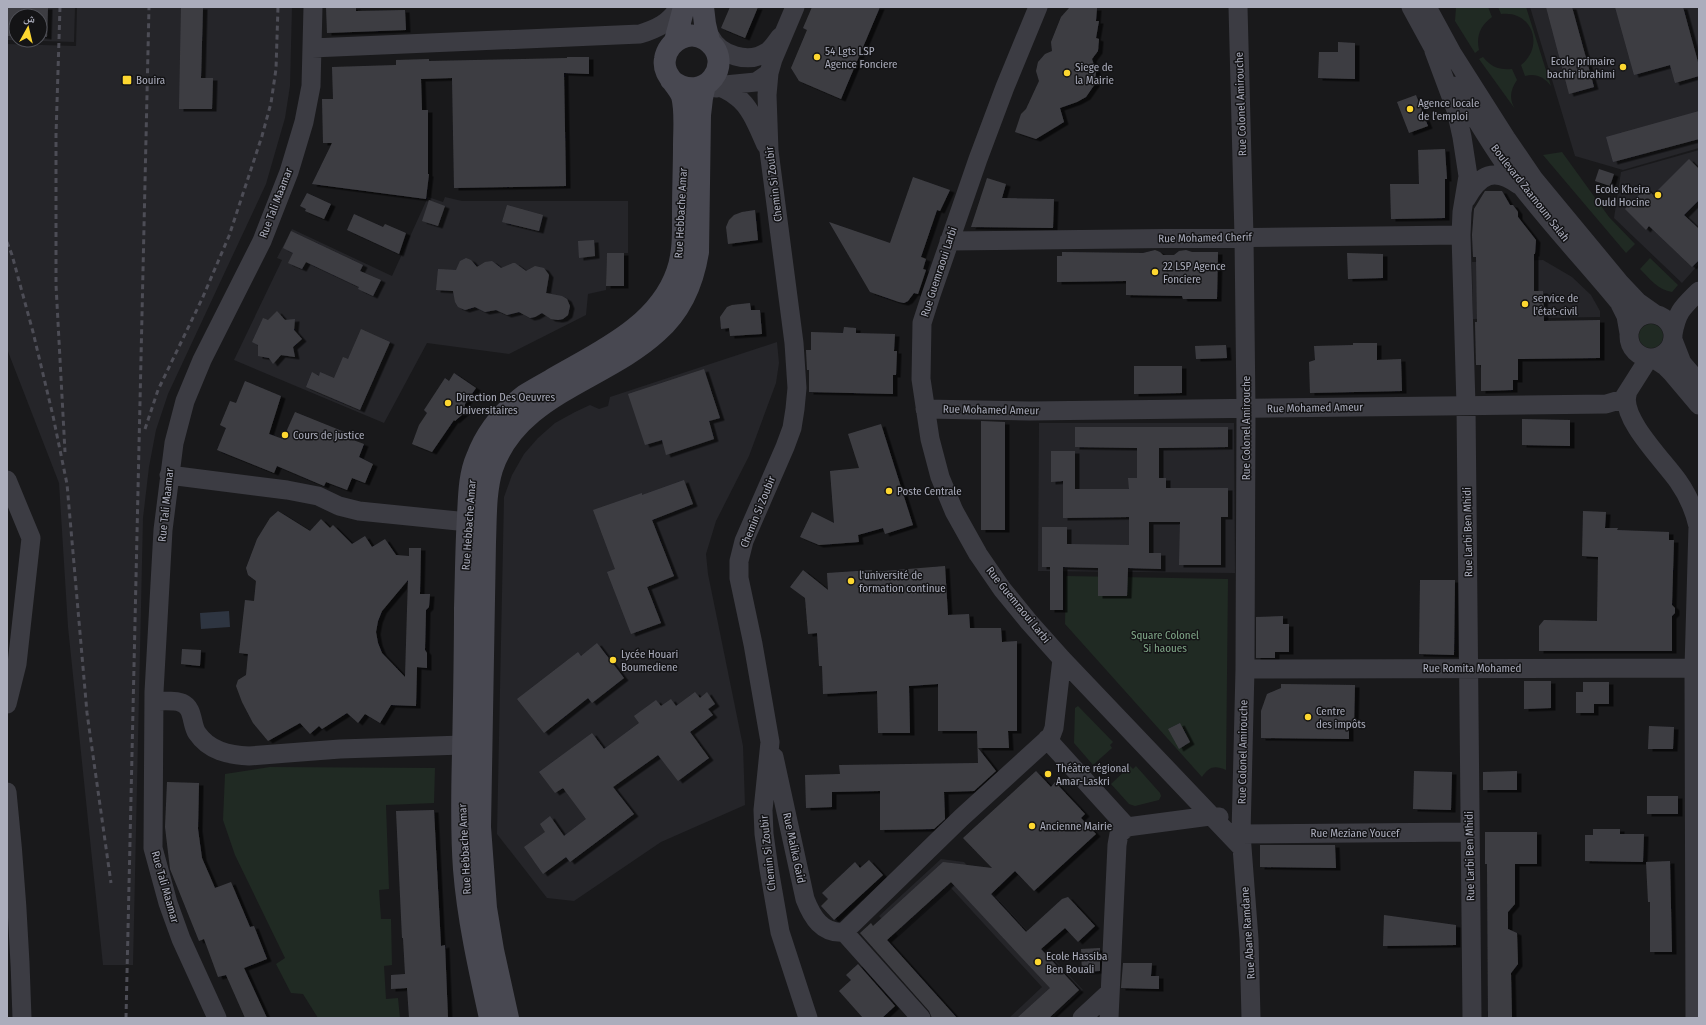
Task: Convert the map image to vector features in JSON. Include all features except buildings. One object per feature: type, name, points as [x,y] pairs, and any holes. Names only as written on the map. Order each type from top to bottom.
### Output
[{"type":"main road","points":[[675,41],[684,7]]},
{"type":"main road","points":[[692,35],[716,39],[717,70],[711,85],[697,89],[687,89],[679,86],[668,73],[667,51],[675,41],[683,36],[692,35]]},
{"type":"main road","name":"Rue Hebbache Amar","points":[[490,1018],[468,910],[462,817],[470,487],[476,459],[488,434],[505,413],[526,395],[609,346],[650,316],[668,292],[678,271],[681,250],[683,229],[684,127],[682,96],[668,73]]},
{"type":"main road","name":"Rue Hebbache Amar","points":[[508,1018],[493,950],[486,908],[480,827],[485,542],[488,495],[492,469],[503,446],[519,424],[554,397],[634,350],[658,332],[674,313],[686,295],[695,273],[698,252],[700,115],[702,98],[711,85]]},
{"type":"street","name":"Rue Tali Maamar","points":[[217,1018],[194,969],[168,903],[153,848],[154,701],[163,530],[174,443],[185,400],[202,360],[262,241],[289,172],[304,122],[311,86],[313,7]]},
{"type":"street","points":[[312,48],[640,34],[660,28],[669,20],[679,7]]},
{"type":"street","name":"Chemin Si Zoubir","points":[[795,7],[783,33],[765,82],[769,151],[794,342],[797,388],[792,428],[785,448],[744,541],[739,561],[739,578],[753,644],[770,742],[763,810],[768,869],[780,932],[808,1018]]},
{"type":"street","name":"Rue Guemraoui Larbi","points":[[1038,7],[1002,94],[949,241],[922,323],[921,379],[930,439],[936,462],[954,511],[978,554],[1002,589],[1062,659],[1210,816],[1231,835],[1242,841]]},
{"type":"street","name":"Rue Colonel Amirouche","points":[[1238,7],[1244,237],[1246,409],[1245,669],[1242,841]]},
{"type":"street","name":"Boulevard Zaamoum Salah","points":[[1411,7],[1434,51],[1486,135],[1523,188],[1619,302],[1626,316],[1630,340]]},
{"type":"street","name":"Boulevard Zaamoum Salah","points":[[1427,7],[1452,54],[1534,179],[1620,283],[1634,298],[1657,314]]},
{"type":"street","points":[[716,39],[752,58],[767,52],[783,33]]},
{"type":"street","points":[[640,34],[651,39],[661,49],[668,73]]},
{"type":"street","points":[[716,39],[765,82]]},
{"type":"street","name":"Rue Larbi Ben Mhidi","points":[[1434,51],[1456,110],[1468,176],[1462,212],[1461,235],[1466,405],[1470,668],[1472,1018]]},
{"type":"street","points":[[711,85],[765,82]]},
{"type":"street","points":[[711,85],[738,97],[748,110],[769,151]]},
{"type":"street","points":[[1464,202],[1473,187],[1488,175],[1496,174],[1505,176],[1523,188]]},
{"type":"street","name":"Rue Mohamed Cherif","points":[[949,241],[1461,235]]},
{"type":"street","points":[[1631,420],[1626,405],[1627,395],[1636,378],[1651,358],[1664,354],[1671,346],[1676,318],[1679,312],[1699,291]]},
{"type":"street","points":[[1636,378],[1635,362],[1630,340],[1633,322],[1643,315],[1679,312]]},
{"type":"street","points":[[1657,314],[1670,325],[1678,356],[1699,383]]},
{"type":"street","points":[[1630,340],[1637,354],[1651,358],[1665,366],[1699,405]]},
{"type":"street","points":[[1636,378],[1642,374],[1657,371],[1676,377]]},
{"type":"street","name":"Rue Mohamed Ameur","points":[[925,409],[1030,411],[1606,404],[1620,400],[1627,395]]},
{"type":"street","points":[[1606,404],[1615,405],[1621,408],[1679,482],[1693,505],[1698,526],[1695,1018]]},
{"type":"street","points":[[169,475],[287,490],[318,496],[339,506],[359,511],[468,522]]},
{"type":"street","points":[[7,480],[31,538],[7,704]]},
{"type":"street","points":[[921,1018],[846,931],[961,818],[1048,739],[1053,732],[1062,659]]},
{"type":"street","name":"Rue Romita Mohamed","points":[[1245,669],[1696,668]]},
{"type":"street","points":[[154,701],[182,702],[189,708],[197,732],[207,743],[220,752],[236,756],[340,749],[463,745]]},
{"type":"street","points":[[1048,739],[1127,826]]},
{"type":"street","name":"Rue Malika Gaid","points":[[770,742],[805,900],[812,916],[826,930],[836,933],[846,931]]},
{"type":"street","points":[[7,792],[17,892],[22,1018]]},
{"type":"street","points":[[1109,1018],[1117,845],[1119,834],[1127,826],[1210,816],[1219,817],[1233,814],[1237,811],[1242,797]]},
{"type":"street","name":"Rue Meziane Youcef","points":[[1242,841],[1470,832]]},
{"type":"street","name":"Rue Abane Ramdane","points":[[1242,841],[1249,939],[1251,1018]]},
{"type":"street","points":[[194,969],[199,1007],[204,1018]]},
{"type":"street","points":[[194,969],[218,996],[229,1018]]},
{"type":"street","points":[[1082,1018],[1110,992]]},
{"type":"shaded area","points":[[7,7],[75,7],[74,42],[48,41],[48,8],[8,8],[8,40]]},
{"type":"shaded area","points":[[77,7],[292,7],[290,86],[285,118],[266,184],[168,394],[156,430],[149,467],[143,518],[133,965],[103,965],[68,627],[59,483],[7,349],[7,44],[8,48],[48,48],[48,45],[76,46]]},
{"type":"shaded area","name":"Ecole primaire bachir ibrahimi","points":[[1530,7],[1699,7],[1699,148],[1623,170],[1575,156]]},
{"type":"shaded area","name":"Ecole Kheira Ould Hocine","points":[[1699,150],[1699,264],[1682,283],[1614,218],[1621,172]]},
{"type":"shaded area","points":[[428,197],[443,202],[445,197],[462,201],[628,201],[628,253],[607,253],[606,290],[588,294],[586,315],[509,354],[427,343],[384,423],[234,360],[282,260],[277,258],[292,229],[392,276]]},
{"type":"shaded area","points":[[1543,260],[1572,277],[1591,295],[1600,311],[1600,317],[1473,319],[1472,262]]},
{"type":"shaded area","name":"Lycée Houari Boumediene","points":[[777,342],[779,363],[776,383],[749,456],[716,521],[706,554],[708,574],[743,746],[745,805],[661,842],[574,901],[547,898],[497,834],[504,497],[512,475],[524,454],[538,438],[555,423],[575,412],[590,405],[599,409],[608,406],[610,397]]},
{"type":"shaded area","points":[[1039,423],[1234,423],[1235,573],[1038,571]]},
{"type":"shaded area","name":"Ecole Hassiba Ben Bouali","points":[[941,859],[964,862],[1083,990],[1053,1018],[1009,1018],[1042,987],[951,888],[898,936],[879,916]]},
{"type":"green space","points":[[1456,7],[1488,7],[1492,17],[1484,24],[1480,32],[1478,40],[1479,50],[1475,53],[1455,21]]},
{"type":"green space","points":[[1498,7],[1526,7],[1551,86],[1540,76],[1525,76],[1521,65],[1528,57],[1532,48],[1532,31],[1527,23],[1521,18],[1512,14],[1501,14]]},
{"type":"green space","points":[[1483,57],[1496,67],[1512,69],[1517,80],[1511,94],[1515,109],[1479,59]]},
{"type":"green space","points":[[1562,152],[1609,217],[1635,244],[1626,253],[1543,155]]},
{"type":"green space","points":[[1650,258],[1678,285],[1672,292],[1662,289],[1640,269]]},
{"type":"green space","points":[[1651,324],[1660,327],[1663,336],[1660,345],[1651,348],[1642,345],[1639,336],[1642,327]]},
{"type":"green space","name":"Square Colonel Si haoues","points":[[1066,576],[1228,579],[1226,770],[1215,767],[1207,771],[1202,777],[1065,624]]},
{"type":"green space","points":[[1078,706],[1113,742],[1110,745],[1112,748],[1093,765],[1074,743],[1075,708]]},
{"type":"green space","points":[[1130,766],[1133,769],[1136,766],[1160,793],[1161,796],[1159,800],[1135,806],[1129,804],[1111,784]]},
{"type":"green space","points":[[270,767],[435,768],[434,803],[386,805],[389,889],[379,890],[381,919],[391,919],[392,965],[384,966],[386,999],[398,998],[400,1018],[318,1018],[303,994],[291,993],[276,964],[285,958],[235,855],[223,820],[225,774]]},
{"type":"water","points":[[229,611],[230,627],[201,629],[200,613]]},
{"type":"railway","points":[[60,7],[56,135],[56,285],[65,452]]},
{"type":"railway","points":[[126,1018],[149,7]]},
{"type":"railway","points":[[145,429],[158,390],[202,299],[229,236],[262,136],[271,103],[276,69],[278,7]]},
{"type":"railway","points":[[7,242],[33,332],[67,484],[87,713],[111,883]]},
{"type":"place","name":"54 Lgts LSP Agence Fonciere","points":[[817,57]]},
{"type":"place","name":"Ecole primaire bachir ibrahimi","points":[[1623,67]]},
{"type":"place","name":"Siege de la Mairie","points":[[1067,73]]},
{"type":"place","name":"Bouira","points":[[127,80]]},
{"type":"place","name":"Agence locale de l'emploi","points":[[1410,109]]},
{"type":"place","name":"Ecole Kheira Ould Hocine","points":[[1658,195]]},
{"type":"place","name":"22 LSP Agence Fonciere","points":[[1155,272]]},
{"type":"place","name":"service de l'état-civil","points":[[1525,304]]},
{"type":"place","name":"Direction Des Oeuvres Universitaires","points":[[448,403]]},
{"type":"place","name":"Cours de justice","points":[[285,435]]},
{"type":"place","name":"Poste Centrale","points":[[889,491]]},
{"type":"place","name":"l'université de formation continue","points":[[851,581]]},
{"type":"place","name":"Lycée Houari Boumediene","points":[[613,660]]},
{"type":"place","name":"Centre des impôts","points":[[1308,717]]},
{"type":"place","name":"Théâtre régional Amar-Laskri","points":[[1048,774]]},
{"type":"place","name":"Ancienne Mairie","points":[[1032,826]]},
{"type":"place","name":"Ecole Hassiba Ben Bouali","points":[[1038,962]]}]
